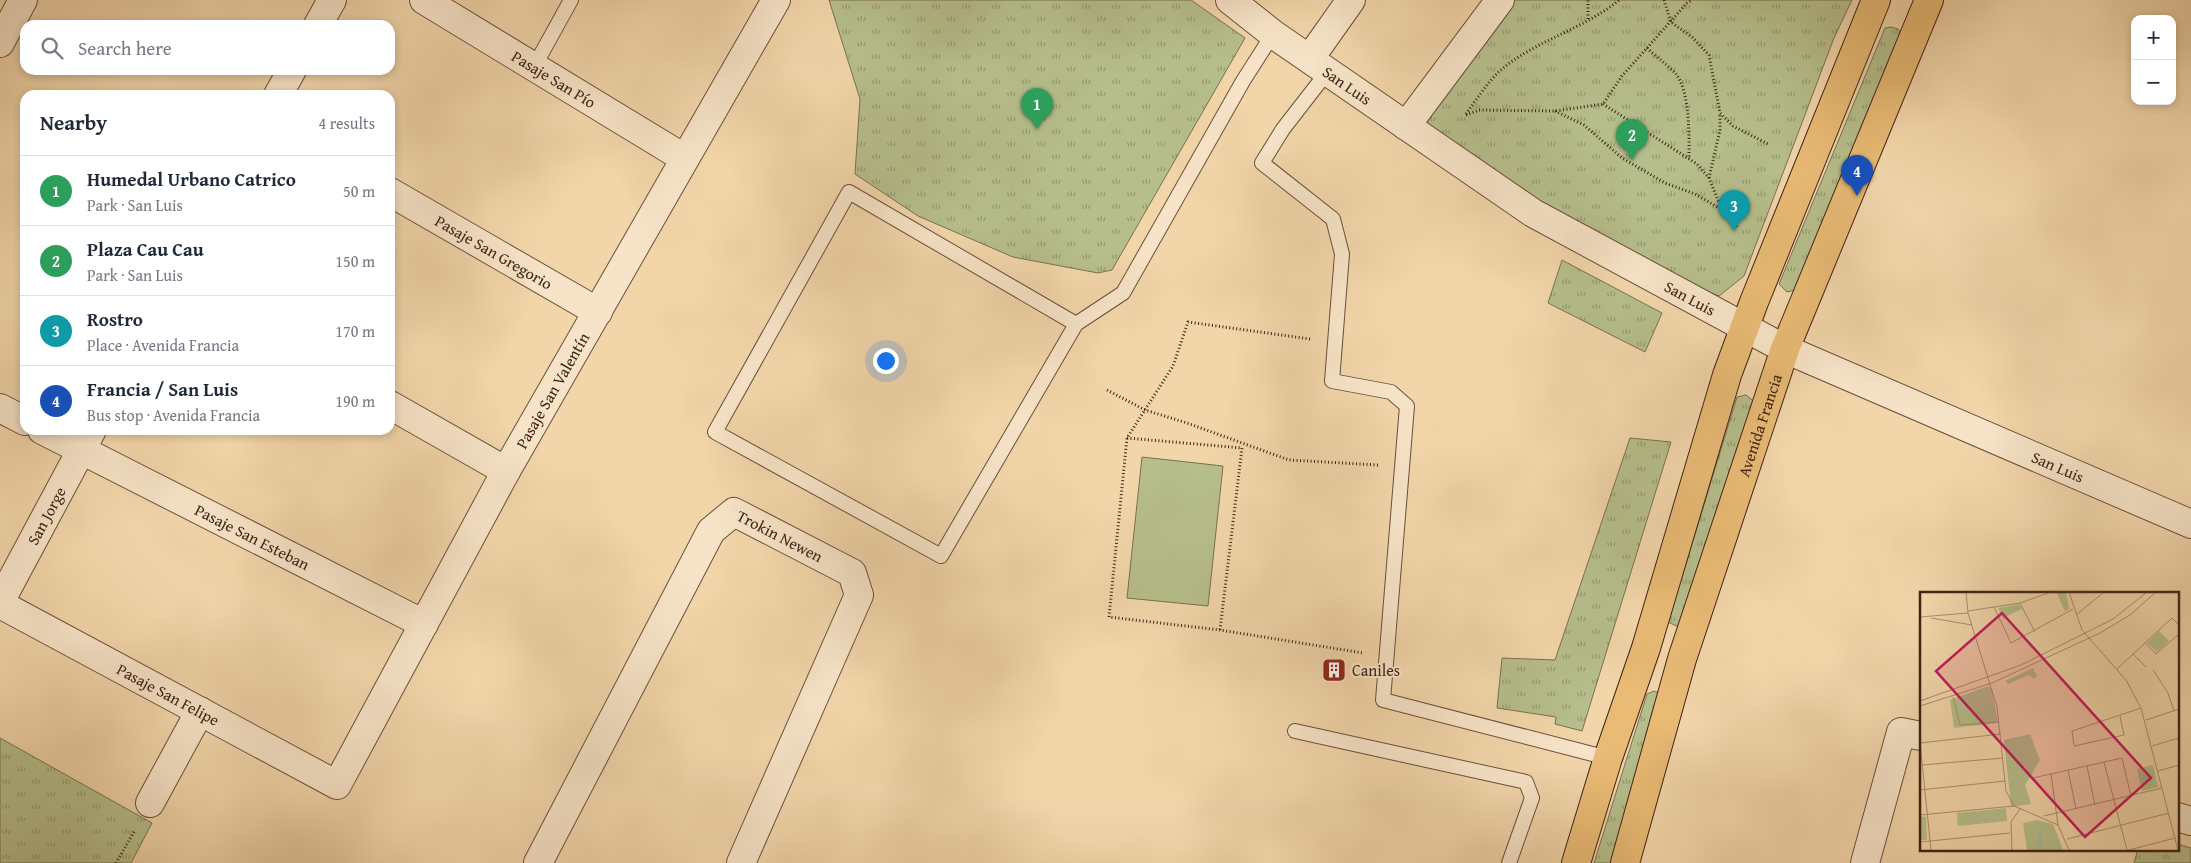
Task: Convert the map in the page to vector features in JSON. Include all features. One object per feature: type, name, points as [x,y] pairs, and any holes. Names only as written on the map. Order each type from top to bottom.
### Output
[{"type":"main road","points":[[1576,863],[1608,758],[1646,648],[1727,376],[1744,329],[1876,0]]},
{"type":"main road","name":"Avenida Francia","points":[[1625,863],[1682,659],[1785,350],[1930,0]]},
{"type":"main road","points":[[1646,648],[1682,659]]},
{"type":"street","points":[[0,43],[23,0]]},
{"type":"street","points":[[321,20],[332,0]]},
{"type":"street","name":"Pasaje San Pío","points":[[424,0],[684,158]]},
{"type":"street","name":"Pasaje San Valentín","points":[[337,785],[506,472],[776,0]]},
{"type":"street","name":"San Luis","points":[[1230,0],[1273,34],[1532,214],[1785,350],[2191,524]]},
{"type":"street","points":[[1319,65],[1351,0]]},
{"type":"street","points":[[1406,126],[1500,0]]},
{"type":"street","points":[[281,90],[289,75]]},
{"type":"street","name":"Pasaje San Gregorio","points":[[395,195],[598,312]]},
{"type":"street","points":[[0,408],[20,418]]},
{"type":"street","points":[[395,408],[506,472]]},
{"type":"street","name":"Pasaje San Esteban","points":[[64,435],[87,440],[424,624]]},
{"type":"street","name":"San Jorge","points":[[0,603],[87,440]]},
{"type":"street","name":"Trokin Newen","points":[[538,863],[711,531],[734,512],[852,573],[858,595],[741,863]]},
{"type":"street","name":"Pasaje San Felipe","points":[[0,603],[337,785]]},
{"type":"street","points":[[150,803],[200,711]]},
{"type":"street","points":[[1865,863],[1911,734]]},
{"type":"street","points":[[2178,817],[2191,821]]},
{"type":"lane","points":[[534,66],[571,0]]},
{"type":"lane","points":[[1076,324],[849,192],[714,432],[941,556],[1076,324],[1124,293],[1243,81],[1273,34]]},
{"type":"lane","points":[[1319,65],[1262,163],[1333,219],[1342,254],[1332,381],[1391,392],[1407,406],[1383,700],[1608,758]]},
{"type":"lane","points":[[1295,731],[1526,782],[1532,798],[1509,863]]},
{"type":"path","points":[[1588,0],[1588,20]]},
{"type":"path","points":[[1619,0],[1607,10],[1519,56],[1500,70],[1466,115],[1479,110],[1555,111],[1603,104],[1698,164],[1709,178],[1718,200],[1737,227]]},
{"type":"path","points":[[1664,0],[1672,22],[1692,37],[1709,55],[1720,113],[1720,130],[1709,178]]},
{"type":"path","points":[[1603,104],[1622,76],[1687,3],[1692,0]]},
{"type":"path","points":[[1647,48],[1677,75],[1685,94],[1689,158]]},
{"type":"path","points":[[1555,111],[1584,125],[1622,158],[1665,183],[1695,194],[1726,212]]},
{"type":"path","points":[[1720,113],[1733,126],[1768,144]]},
{"type":"path","points":[[1335,342],[1188,322],[1173,366],[1127,438],[1109,617],[1220,630],[1386,656]]},
{"type":"path","points":[[1107,390],[1145,410],[1289,460],[1402,466]]},
{"type":"path","points":[[1127,438],[1242,448],[1220,630]]},
{"type":"path","points":[[116,863],[150,803]]},
{"type":"green space","points":[[829,0],[1191,0],[1245,38],[1112,270],[1098,273],[1013,257],[918,216],[855,174],[860,99]]},
{"type":"green space","points":[[1486,0],[1852,0],[1834,38],[1744,276],[1719,296],[1696,288],[1545,209],[1406,111]]},
{"type":"green space","points":[[1885,28],[1898,29],[1903,34],[1799,289],[1787,292],[1779,284]]},
{"type":"green space","points":[[1562,260],[1662,313],[1645,352],[1548,303]]},
{"type":"green space","points":[[1746,395],[1756,403],[1685,630],[1668,622],[1737,397]]},
{"type":"green space","points":[[1630,438],[1671,442],[1582,731],[1555,724],[1556,717],[1497,708],[1502,658],[1555,660]]},
{"type":"green space","points":[[1142,457],[1223,466],[1208,606],[1127,598]]},
{"type":"green space","points":[[1654,691],[1661,694],[1619,863],[1594,863],[1647,694]]},
{"type":"green space","points":[[0,738],[152,823],[131,863],[0,863]]},
{"type":"green space","points":[[2178,844],[2191,848],[2191,863],[2134,863],[2138,850],[2178,850]]},
{"type":"place","name":"Humedal Urbano Catrico","points":[[1037,129]]},
{"type":"place","name":"Plaza Cau Cau","points":[[1632,160]]},
{"type":"place","name":"Francia / San Luis","points":[[1857,196]]},
{"type":"place","name":"Rostro","points":[[1734,231]]},
{"type":"place","name":"Caniles","points":[[1334,670]]}]
